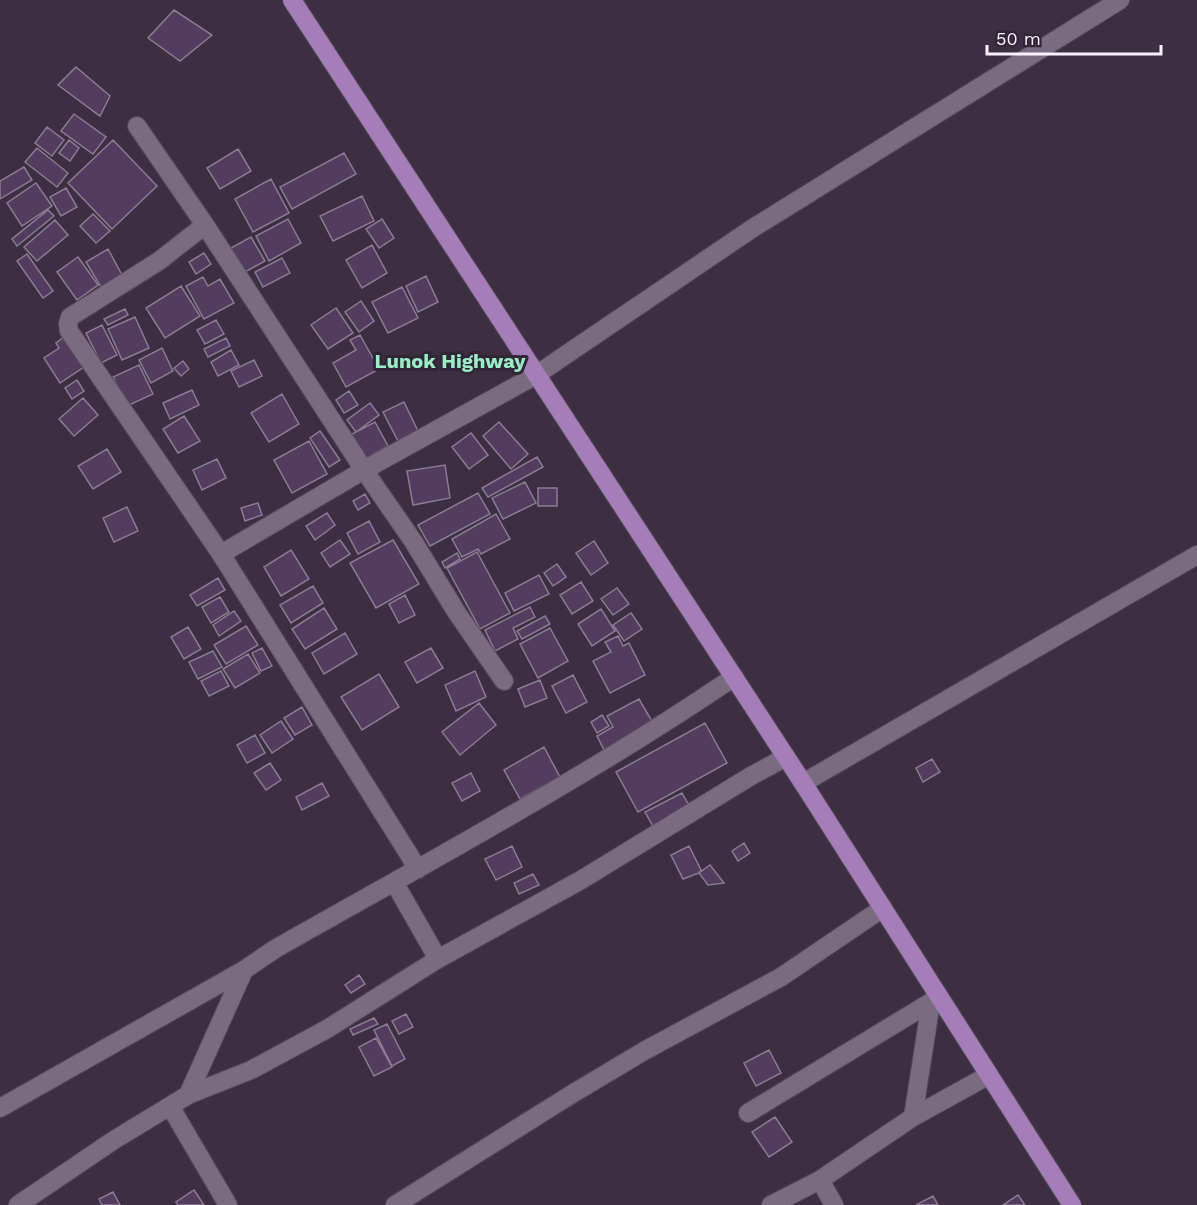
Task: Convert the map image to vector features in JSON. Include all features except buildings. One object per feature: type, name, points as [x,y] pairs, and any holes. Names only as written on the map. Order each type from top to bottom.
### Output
[{"type":"main road","points":[[292,0],[803,783],[883,908],[935,1000],[989,1075],[1072,1205]]},
{"type":"street","points":[[220,554],[364,470],[536,375],[753,228],[1120,0]]},
{"type":"street","points":[[137,126],[205,225],[504,681]]},
{"type":"street","points":[[205,225],[159,261],[70,317],[69,331],[220,554],[418,869]]},
{"type":"street","points":[[803,783],[1197,555]]},
{"type":"street","points":[[0,1108],[244,970],[275,949],[576,777],[734,677]]},
{"type":"street","points":[[18,1205],[114,1140],[188,1095],[251,1070],[327,1029],[438,959],[581,880],[786,757]]},
{"type":"street","points":[[394,882],[438,959]]},
{"type":"street","points":[[395,1205],[613,1069],[781,976],[883,908]]},
{"type":"street","points":[[188,1095],[244,970]]},
{"type":"street","points":[[748,1113],[935,1000]]},
{"type":"street","points":[[913,1117],[935,1000]]},
{"type":"street","points":[[771,1205],[820,1180],[913,1117],[989,1075]]},
{"type":"street","points":[[170,1106],[228,1205]]},
{"type":"street","points":[[820,1180],[834,1205]]},
{"type":"district","name":"Lunok Highway","points":[[450,361]]}]
